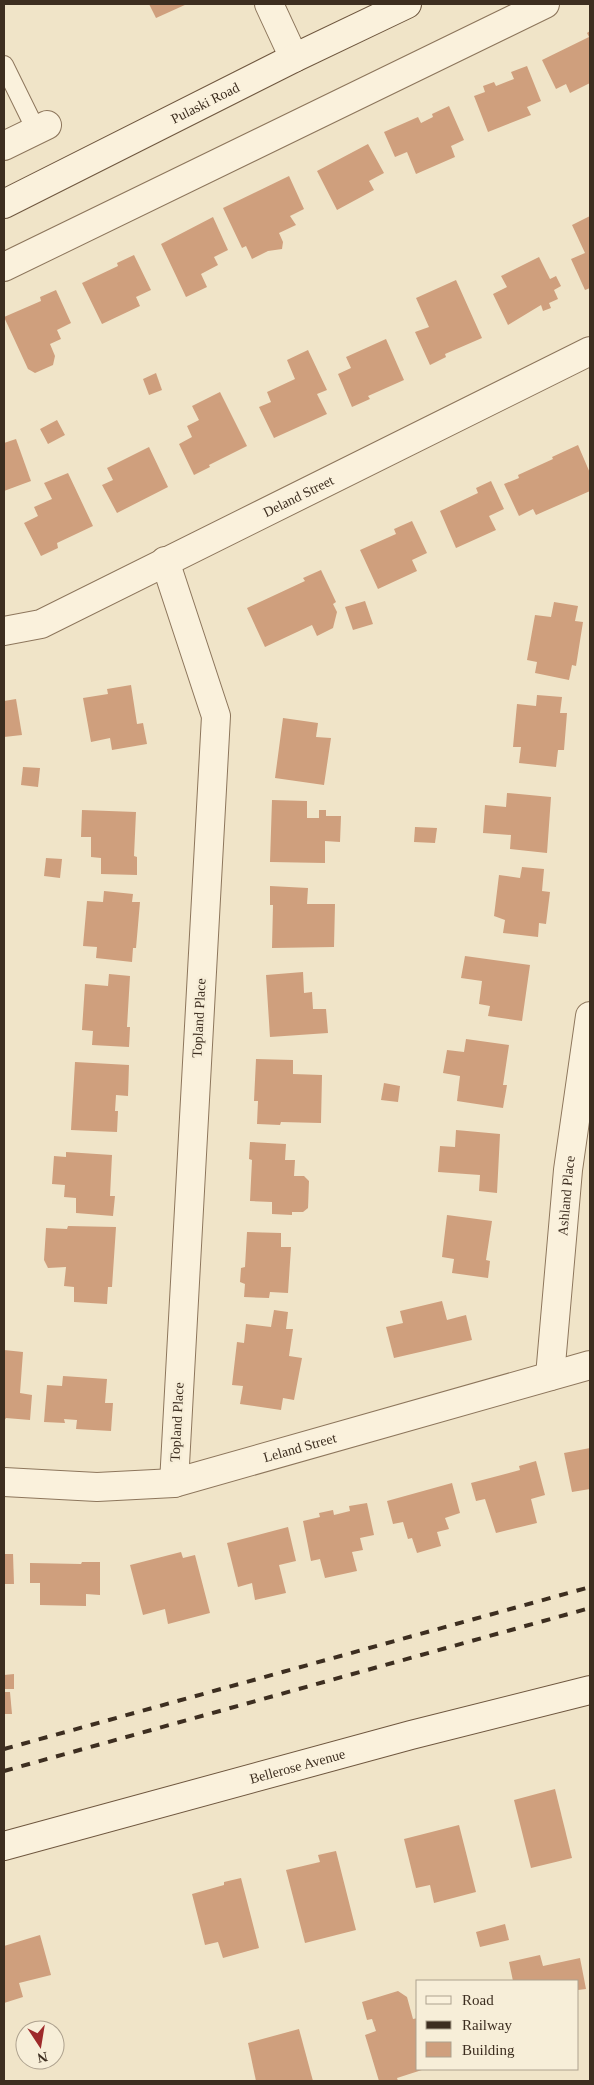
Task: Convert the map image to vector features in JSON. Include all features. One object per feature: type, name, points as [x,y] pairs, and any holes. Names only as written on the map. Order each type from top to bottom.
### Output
[{"type":"street","points":[[269,4],[294,58]]},
{"type":"street","name":"Pulaski Road","points":[[4,204],[294,58],[406,4]]},
{"type":"street","points":[[4,267],[545,4]]},
{"type":"street","points":[[4,146],[42,128]]},
{"type":"street","name":"Deland Street","points":[[4,630],[41,624],[590,351]]},
{"type":"street","name":"Topland Place","points":[[165,561],[216,716],[174,1483]]},
{"type":"street","name":"Ashland Place","points":[[550,1376],[568,1170],[590,1016]]},
{"type":"street","name":"Leland Street","points":[[4,1482],[97,1487],[174,1483],[590,1365]]},
{"type":"street","name":"Bellerose Avenue","points":[[4,1846],[411,1735],[590,1690]]},
{"type":"lane","points":[[4,65],[42,128]]},
{"type":"building","points":[[149,4],[187,4],[156,18]]},
{"type":"building","points":[[590,31],[590,83],[570,93],[566,84],[556,89],[542,60],[589,37],[587,33]]},
{"type":"building","points":[[527,66],[541,101],[527,107],[531,115],[488,132],[474,96],[485,92],[483,86],[494,82],[496,86],[514,79],[511,72]]},
{"type":"building","points":[[449,106],[464,140],[451,146],[455,157],[416,174],[407,152],[395,157],[384,132],[418,117],[421,123],[433,117],[432,114]]},
{"type":"building","points":[[368,144],[384,173],[369,181],[374,190],[337,210],[317,171]]},
{"type":"building","points":[[289,176],[304,209],[290,216],[296,225],[279,233],[283,242],[282,249],[268,251],[252,259],[246,246],[242,248],[223,208]]},
{"type":"building","points":[[590,216],[590,288],[585,290],[571,259],[585,253],[572,225]]},
{"type":"building","points":[[213,217],[228,250],[214,257],[218,265],[201,274],[207,287],[186,297],[161,244]]},
{"type":"building","points":[[134,255],[151,290],[136,297],[140,306],[102,324],[82,283],[118,266],[117,263]]},
{"type":"building","points":[[539,257],[550,279],[556,276],[561,286],[554,290],[558,299],[549,303],[551,308],[543,311],[541,305],[508,325],[493,294],[507,287],[501,276]]},
{"type":"building","points":[[456,280],[482,338],[445,354],[446,357],[430,365],[415,332],[429,327],[416,298]]},
{"type":"building","points":[[56,290],[71,323],[57,330],[61,339],[50,344],[55,356],[53,365],[35,373],[28,369],[4,317],[41,301],[40,297]]},
{"type":"building","points":[[386,339],[404,380],[368,396],[370,399],[352,407],[338,374],[351,368],[346,357]]},
{"type":"building","points":[[308,350],[327,390],[317,394],[327,414],[274,438],[259,407],[271,402],[267,392],[295,379],[287,360]]},
{"type":"building","points":[[156,373],[162,390],[149,395],[143,379]]},
{"type":"building","points":[[220,392],[247,446],[209,465],[210,467],[194,475],[179,444],[192,437],[187,426],[199,420],[192,406]]},
{"type":"building","points":[[57,420],[65,435],[48,444],[40,429]]},
{"type":"building","points":[[16,439],[31,481],[4,491],[4,443]]},
{"type":"building","points":[[578,445],[590,473],[590,491],[536,515],[533,509],[519,516],[504,484],[519,478],[518,475]]},
{"type":"building","points":[[149,447],[168,487],[117,513],[102,485],[113,480],[107,468]]},
{"type":"building","points":[[68,473],[93,526],[57,543],[58,548],[41,556],[24,523],[38,516],[34,507],[52,499],[44,483]]},
{"type":"building","points":[[491,481],[504,509],[489,516],[496,530],[456,548],[440,511],[478,493],[476,488]]},
{"type":"building","points":[[412,521],[427,553],[412,560],[417,571],[378,589],[360,550],[396,534],[394,529]]},
{"type":"building","points":[[321,570],[336,602],[333,604],[337,612],[333,628],[317,636],[312,625],[265,647],[247,608],[305,581],[303,578]]},
{"type":"building","points":[[365,601],[373,624],[353,630],[345,607]]},
{"type":"building","points":[[554,602],[578,606],[575,621],[583,622],[576,666],[572,665],[569,680],[535,673],[537,662],[527,660],[535,615],[551,617]]},
{"type":"building","points":[[131,685],[137,724],[143,723],[147,744],[112,750],[110,738],[91,742],[83,698],[108,694],[107,689]]},
{"type":"building","points":[[537,695],[562,697],[560,713],[567,713],[564,750],[558,750],[556,767],[519,763],[521,747],[513,747],[517,704],[536,706]]},
{"type":"building","points":[[16,699],[22,735],[4,737],[4,701]]},
{"type":"building","points":[[283,718],[318,723],[316,737],[331,738],[324,785],[275,778]]},
{"type":"building","points":[[23,767],[40,768],[38,787],[21,785]]},
{"type":"building","points":[[507,793],[551,797],[547,853],[510,849],[511,835],[483,833],[485,805],[506,807]]},
{"type":"building","points":[[272,800],[307,801],[307,818],[319,818],[319,810],[326,810],[326,816],[341,816],[340,842],[325,841],[325,863],[270,862]]},
{"type":"building","points":[[82,810],[136,812],[134,856],[137,857],[137,875],[101,874],[101,858],[91,857],[91,837],[81,837]]},
{"type":"building","points":[[415,827],[437,828],[435,843],[414,842]]},
{"type":"building","points":[[46,858],[62,859],[60,878],[44,876]]},
{"type":"building","points":[[522,867],[544,869],[542,891],[550,892],[546,924],[539,923],[538,937],[503,933],[505,920],[494,916],[499,875],[520,878]]},
{"type":"building","points":[[270,886],[308,888],[307,904],[335,904],[334,947],[272,948],[273,905],[270,905]]},
{"type":"building","points":[[104,891],[133,894],[132,902],[140,902],[136,948],[133,948],[132,962],[96,958],[97,947],[83,946],[87,901],[103,902]]},
{"type":"building","points":[[465,956],[530,965],[522,1021],[488,1016],[490,1006],[479,1004],[482,981],[461,978]]},
{"type":"building","points":[[303,972],[304,993],[312,992],[313,1009],[326,1009],[328,1033],[270,1037],[266,975]]},
{"type":"building","points":[[109,974],[130,976],[127,1027],[130,1027],[129,1047],[92,1045],[93,1031],[82,1030],[85,984],[108,986]]},
{"type":"building","points":[[466,1039],[509,1045],[503,1085],[507,1085],[503,1108],[457,1101],[460,1076],[443,1073],[447,1050],[464,1052]]},
{"type":"building","points":[[256,1059],[293,1060],[293,1074],[322,1075],[321,1123],[281,1122],[280,1125],[257,1124],[258,1101],[254,1101]]},
{"type":"building","points":[[75,1062],[129,1065],[128,1096],[116,1095],[115,1111],[118,1111],[117,1132],[71,1130]]},
{"type":"building","points":[[384,1083],[400,1086],[398,1102],[381,1100]]},
{"type":"building","points":[[456,1130],[500,1134],[497,1193],[479,1191],[480,1175],[438,1172],[440,1146],[455,1147]]},
{"type":"building","points":[[250,1142],[286,1144],[285,1160],[295,1160],[294,1176],[304,1176],[309,1181],[308,1208],[303,1212],[292,1212],[292,1215],[272,1214],[272,1202],[250,1201],[252,1160],[249,1159]]},
{"type":"building","points":[[66,1152],[112,1155],[110,1196],[115,1196],[113,1216],[76,1213],[76,1198],[64,1197],[65,1185],[52,1184],[54,1156],[66,1157]]},
{"type":"building","points":[[447,1215],[492,1221],[486,1260],[490,1261],[488,1278],[452,1273],[454,1259],[442,1257]]},
{"type":"building","points":[[68,1226],[116,1227],[112,1287],[108,1287],[107,1304],[74,1302],[74,1287],[64,1286],[66,1267],[48,1268],[44,1260],[46,1228],[67,1229]]},
{"type":"building","points":[[247,1232],[281,1233],[281,1247],[291,1247],[288,1293],[270,1292],[269,1298],[244,1297],[245,1284],[240,1282],[241,1268],[245,1267]]},
{"type":"building","points":[[442,1301],[447,1320],[466,1315],[472,1340],[394,1358],[386,1327],[403,1323],[400,1311]]},
{"type":"building","points":[[274,1310],[288,1312],[286,1329],[293,1329],[289,1356],[302,1358],[294,1400],[283,1398],[281,1410],[240,1404],[243,1386],[232,1385],[237,1342],[244,1343],[246,1324],[271,1327]]},
{"type":"building","points":[[4,1350],[23,1352],[20,1393],[32,1395],[30,1420],[6,1418],[4,1421]]},
{"type":"building","points":[[63,1376],[107,1379],[105,1403],[113,1403],[111,1431],[76,1429],[77,1420],[64,1419],[65,1423],[44,1422],[47,1385],[62,1386]]},
{"type":"building","points":[[590,1448],[590,1489],[572,1492],[564,1453]]},
{"type":"building","points":[[536,1461],[545,1495],[531,1499],[537,1523],[496,1533],[485,1499],[476,1501],[471,1483],[520,1470],[519,1466]]},
{"type":"building","points":[[452,1483],[460,1513],[445,1518],[449,1529],[437,1532],[441,1546],[417,1553],[412,1538],[408,1539],[403,1522],[393,1524],[387,1501]]},
{"type":"building","points":[[367,1503],[374,1535],[360,1538],[363,1550],[352,1552],[357,1571],[325,1578],[320,1559],[311,1561],[303,1521],[320,1517],[319,1513],[333,1510],[334,1515],[350,1511],[349,1506]]},
{"type":"building","points":[[288,1527],[296,1561],[279,1565],[286,1593],[255,1600],[252,1583],[238,1587],[227,1543]]},
{"type":"building","points":[[181,1552],[183,1558],[195,1555],[210,1613],[168,1624],[165,1609],[143,1615],[130,1565]]},
{"type":"building","points":[[4,1554],[13,1554],[14,1584],[4,1584]]},
{"type":"building","points":[[82,1562],[100,1562],[100,1595],[86,1594],[86,1606],[40,1605],[40,1583],[30,1583],[30,1563],[81,1564]]},
{"type":"building","points":[[14,1674],[14,1689],[4,1689],[4,1675]]},
{"type":"building","points":[[4,1692],[10,1692],[12,1714],[4,1714]]},
{"type":"building","points":[[555,1789],[572,1858],[531,1868],[514,1800]]},
{"type":"building","points":[[459,1825],[476,1892],[434,1903],[430,1885],[416,1888],[404,1839]]},
{"type":"building","points":[[336,1851],[356,1930],[305,1943],[286,1870],[320,1862],[318,1855]]},
{"type":"building","points":[[241,1878],[259,1948],[223,1958],[218,1942],[205,1945],[192,1894]]},
{"type":"building","points":[[505,1924],[509,1940],[480,1947],[476,1932]]},
{"type":"building","points":[[40,1935],[51,1975],[19,1983],[23,1997],[4,2003],[4,1946]]},
{"type":"building","points":[[540,1955],[543,1966],[580,1958],[586,1989],[579,1990],[579,1980],[513,1980],[509,1962]]},
{"type":"building","points":[[398,1991],[407,1997],[413,2019],[416,2018],[416,2070],[422,2070],[397,2078],[398,2081],[379,2081],[365,2035],[376,2031],[372,2019],[367,2020],[362,2002]]},
{"type":"building","points":[[299,2029],[313,2081],[256,2081],[248,2043]]},
{"type":"railway","points":[[4,1749],[590,1587]]},
{"type":"railway","points":[[4,1771],[590,1608]]}]
